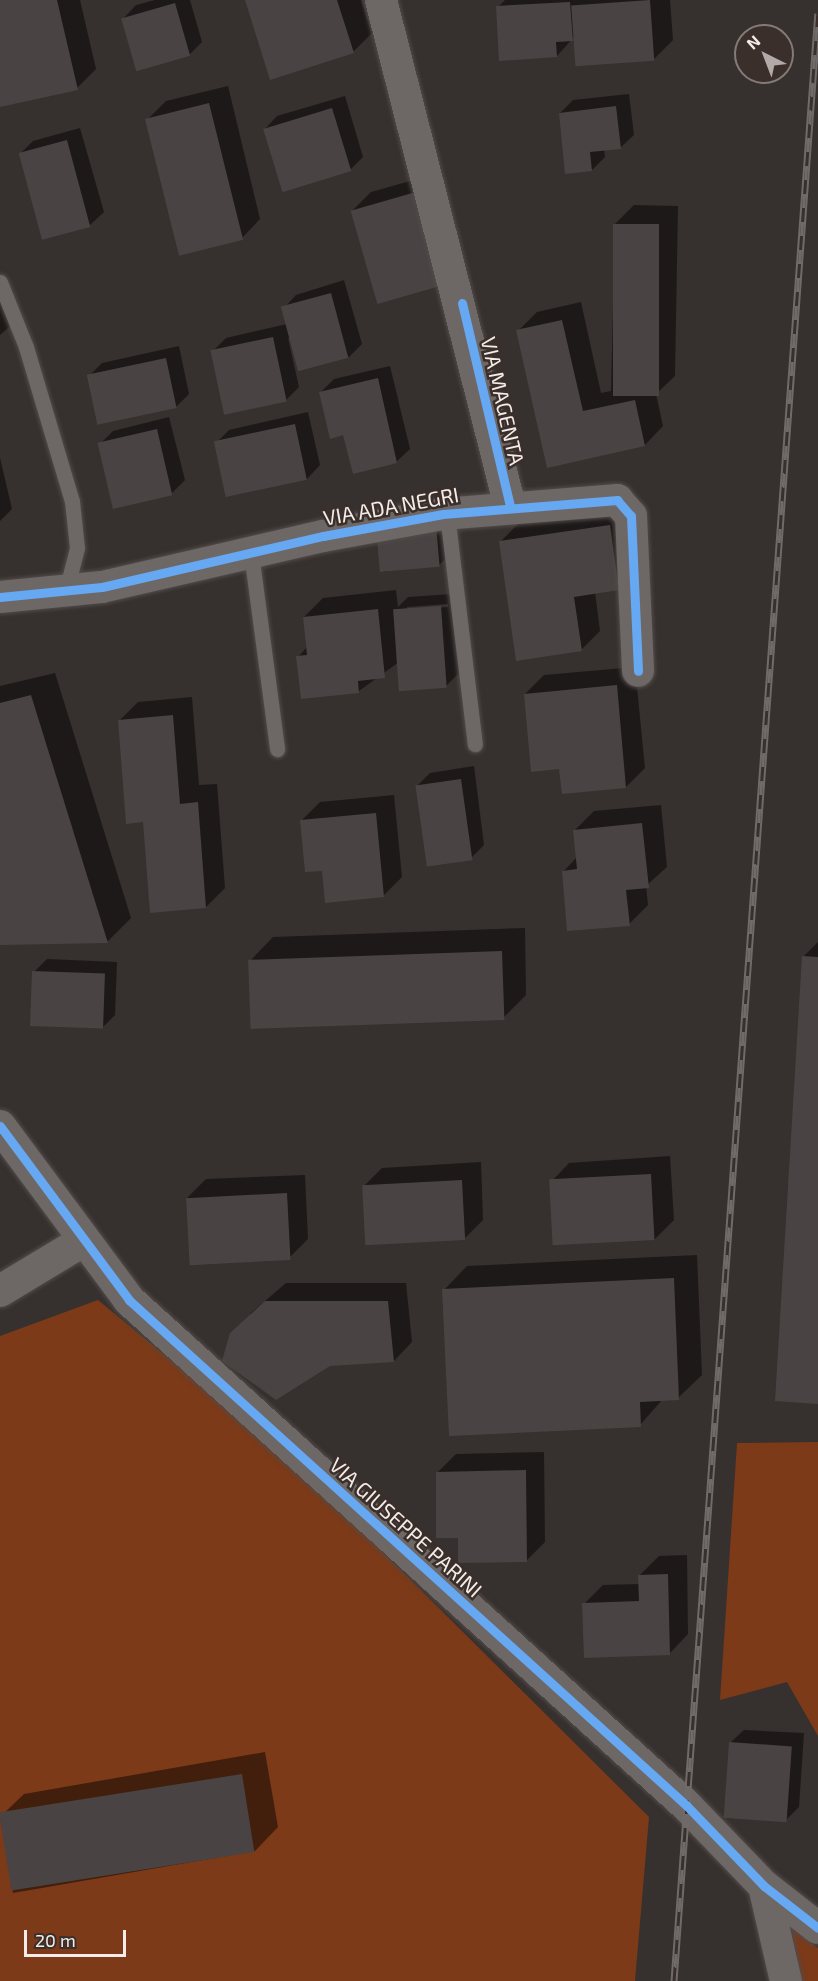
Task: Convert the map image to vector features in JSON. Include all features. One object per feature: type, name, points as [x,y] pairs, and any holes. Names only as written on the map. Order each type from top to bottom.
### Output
[{"type":"street","name":"VIA MAGENTA","points":[[381,0],[510,506]]},
{"type":"street","name":"VIA ADA NEGRI","points":[[0,597],[66,591],[447,514],[510,506],[606,499],[624,506],[631,516],[638,671]]},
{"type":"street","name":"VIA GIUSEPPE PARINI","points":[[0,1126],[83,1241],[129,1300],[687,1806],[764,1887],[818,1928]]},
{"type":"street","points":[[0,1291],[83,1241]]},
{"type":"street","points":[[764,1887],[786,1981]]},
{"type":"lane","points":[[0,282],[26,347],[72,501],[77,548],[66,591]]},
{"type":"lane","name":"VIA ADA NEGRI","points":[[447,514],[475,744]]},
{"type":"lane","points":[[251,553],[277,749]]},
{"type":"shaded area","points":[[98,1300],[281,1451],[649,1817],[635,1981],[0,1981],[0,1336]]},
{"type":"shaded area","points":[[818,1442],[818,1736],[787,1682],[720,1700],[737,1443]]},
{"type":"shaded area","points":[[791,1928],[818,1948],[818,1981],[802,1981]]},
{"type":"building","points":[[0,0],[57,0],[78,90],[0,107]]},
{"type":"building","points":[[245,0],[337,0],[354,53],[270,80]]},
{"type":"building","points":[[650,0],[654,61],[575,66],[571,6]]},
{"type":"building","points":[[570,2],[573,41],[556,42],[557,57],[499,61],[496,6]]},
{"type":"building","points":[[175,3],[190,56],[136,71],[121,18]]},
{"type":"building","points":[[209,103],[243,240],[179,256],[145,119]]},
{"type":"building","points":[[616,106],[621,149],[590,152],[592,171],[565,174],[559,113]]},
{"type":"building","points":[[332,108],[351,171],[282,192],[263,129]]},
{"type":"building","points":[[67,140],[90,227],[42,240],[19,153]]},
{"type":"building","points":[[416,192],[443,285],[377,304],[351,211]]},
{"type":"building","points":[[613,224],[659,224],[659,396],[613,396]]},
{"type":"building","points":[[331,293],[348,358],[298,371],[281,306]]},
{"type":"building","points":[[562,320],[583,411],[635,400],[645,446],[547,468],[516,330]]},
{"type":"building","points":[[273,337],[287,402],[224,415],[210,350]]},
{"type":"building","points":[[166,358],[177,408],[97,425],[87,375]]},
{"type":"building","points":[[378,378],[397,463],[353,474],[343,435],[330,439],[319,392]]},
{"type":"building","points":[[295,424],[307,480],[226,497],[214,441]]},
{"type":"building","points":[[157,429],[172,495],[113,509],[98,443]]},
{"type":"building","points":[[436,525],[440,567],[380,572],[376,530]]},
{"type":"building","points":[[610,525],[619,590],[574,597],[582,651],[516,661],[499,541]]},
{"type":"building","points":[[441,606],[447,688],[399,691],[393,609]]},
{"type":"building","points":[[378,609],[385,678],[358,681],[359,693],[301,699],[296,656],[307,655],[303,617]]},
{"type":"building","points":[[617,685],[626,788],[562,794],[559,769],[531,772],[524,694]]},
{"type":"building","points":[[31,695],[108,943],[0,945],[0,703]]},
{"type":"building","points":[[173,715],[180,804],[198,802],[206,908],[150,913],[143,822],[126,824],[118,720]]},
{"type":"building","points":[[461,779],[472,860],[427,867],[415,785]]},
{"type":"building","points":[[376,813],[384,897],[325,903],[322,871],[305,872],[300,820]]},
{"type":"building","points":[[642,823],[649,888],[626,890],[630,926],[567,931],[562,871],[577,869],[573,830]]},
{"type":"building","points":[[502,951],[504,1020],[251,1029],[248,960]]},
{"type":"building","points":[[802,956],[818,957],[818,1404],[775,1401]]},
{"type":"building","points":[[32,971],[105,974],[103,1029],[30,1026]]},
{"type":"building","points":[[651,1174],[654,1240],[553,1245],[549,1179]]},
{"type":"building","points":[[462,1180],[465,1240],[365,1245],[362,1185]]},
{"type":"building","points":[[287,1193],[291,1260],[190,1265],[186,1198]]},
{"type":"building","points":[[674,1278],[679,1400],[640,1402],[641,1427],[449,1436],[442,1289]]},
{"type":"building","points":[[265,1301],[388,1301],[394,1362],[330,1366],[276,1400],[222,1361],[230,1333]]},
{"type":"building","points":[[526,1470],[527,1562],[458,1563],[458,1538],[436,1538],[436,1472]]},
{"type":"building","points":[[668,1574],[670,1655],[584,1658],[582,1603],[639,1601],[638,1575]]},
{"type":"building","points":[[729,1742],[792,1746],[787,1822],[724,1818]]},
{"type":"building","points":[[242,1774],[254,1852],[11,1891],[0,1812]]},
{"type":"railway","points":[[674,1981],[818,13]]},
{"type":"cycle path","points":[[462,303],[510,506]]},
{"type":"cycle path","points":[[0,597],[102,587],[323,536],[443,514],[617,500],[631,516],[638,671]]},
{"type":"cycle path","points":[[0,1126],[129,1300],[687,1806],[764,1886],[818,1928]]}]
